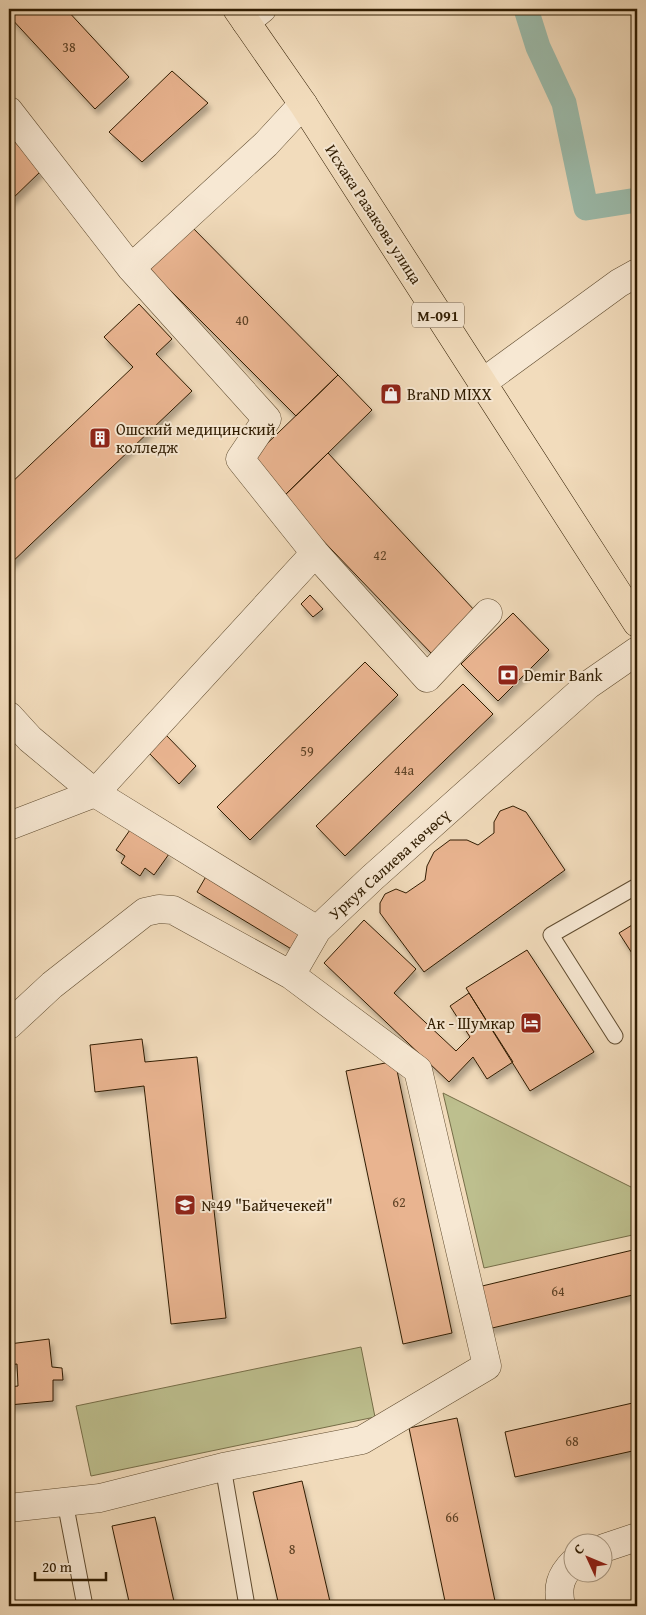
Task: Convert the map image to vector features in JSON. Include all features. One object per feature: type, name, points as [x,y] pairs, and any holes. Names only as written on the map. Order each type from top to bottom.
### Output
[{"type":"main road","name":"Исхака Разакова улица","points":[[248,13],[303,104],[637,623]]},
{"type":"street","points":[[131,268],[266,144],[303,104]]},
{"type":"street","points":[[9,111],[131,268],[267,419],[240,459],[315,553],[427,678],[488,613]]},
{"type":"street","points":[[482,383],[619,283],[637,273]]},
{"type":"street","points":[[9,826],[95,793],[315,553]]},
{"type":"street","name":"Уркуя Салиева көчөсү","points":[[9,716],[30,739],[95,793],[317,930],[372,878],[588,685],[637,651]]},
{"type":"street","points":[[9,1025],[52,985],[146,912],[159,909],[173,910],[292,975],[418,1070],[487,1366],[362,1440],[223,1467],[100,1498],[9,1508]]},
{"type":"street","points":[[292,975],[317,930]]},
{"type":"street","points":[[614,1545],[637,1537]]},
{"type":"street","points":[[561,1606],[559,1594],[564,1571]]},
{"type":"lane","points":[[615,1036],[551,935],[637,886]]},
{"type":"lane","points":[[223,1467],[248,1606]]},
{"type":"lane","points":[[65,1502],[85,1606]]},
{"type":"green space","points":[[443,1093],[637,1190],[637,1234],[484,1268]]},
{"type":"green space","points":[[361,1347],[375,1417],[91,1476],[76,1406]]},
{"type":"building","points":[[9,9],[66,9],[129,77],[95,109],[9,16]]},
{"type":"building","points":[[172,71],[208,103],[142,162],[109,132]]},
{"type":"building","points":[[11,138],[42,170],[9,202],[9,141]]},
{"type":"building","points":[[187,222],[338,375],[296,416],[145,265]]},
{"type":"building","name":"Ошский медицинский колледж","points":[[139,304],[172,339],[156,354],[192,391],[9,565],[9,485],[133,367],[104,337]]},
{"type":"building","points":[[338,375],[372,410],[282,498],[248,462]]},
{"type":"building","points":[[328,453],[476,612],[432,654],[282,498]]},
{"type":"building","points":[[310,595],[323,609],[313,617],[301,604]]},
{"type":"building","points":[[513,613],[549,650],[498,701],[461,664]]},
{"type":"building","points":[[365,662],[398,695],[250,840],[217,807]]},
{"type":"building","points":[[463,684],[493,714],[345,856],[316,826]]},
{"type":"building","points":[[166,735],[196,766],[179,784],[148,752]]},
{"type":"building","points":[[513,806],[526,812],[565,870],[424,972],[380,913],[380,903],[385,894],[396,889],[406,893],[425,880],[427,866],[434,852],[450,840],[467,840],[478,845],[494,833],[494,822],[500,811]]},
{"type":"building","points":[[132,827],[169,854],[154,875],[145,868],[140,876],[121,863],[125,856],[116,850]]},
{"type":"building","points":[[208,873],[305,931],[293,950],[197,892]]},
{"type":"building","points":[[364,920],[416,969],[394,993],[456,1051],[470,1037],[450,1006],[469,993],[513,1062],[487,1079],[473,1057],[449,1082],[324,963]]},
{"type":"building","points":[[637,922],[637,961],[619,933]]},
{"type":"building","name":"Ак - Шумкар","points":[[527,950],[594,1052],[530,1091],[466,988]]},
{"type":"building","name":"№49 \"Байчечекей\"","points":[[142,1039],[145,1062],[197,1057],[226,1318],[171,1324],[144,1086],[95,1092],[90,1045]]},
{"type":"building","points":[[395,1061],[452,1333],[403,1344],[346,1071]]},
{"type":"building","points":[[637,1249],[637,1294],[488,1329],[478,1287]]},
{"type":"building","points":[[49,1339],[52,1367],[62,1368],[63,1380],[53,1380],[53,1401],[9,1405],[9,1387],[18,1386],[17,1364],[9,1365],[9,1344]]},
{"type":"building","points":[[637,1402],[637,1450],[515,1477],[505,1432]]},
{"type":"building","points":[[457,1418],[496,1606],[446,1606],[409,1428]]},
{"type":"building","points":[[302,1481],[331,1606],[279,1606],[253,1492]]},
{"type":"building","points":[[155,1517],[175,1606],[130,1606],[112,1526]]},
{"type":"waterway","points":[[526,9],[538,47],[564,103],[586,208],[637,200]]},
{"type":"place","name":"BraND MIXX","points":[[391,394]]},
{"type":"place","name":"Ошский медицинский колледж","points":[[100,438]]},
{"type":"place","name":"Demir Bank","points":[[508,675]]},
{"type":"place","name":"Ак - Шумкар","points":[[531,1023]]},
{"type":"place","name":"№49 \"Байчечекей\"","points":[[185,1205]]}]
